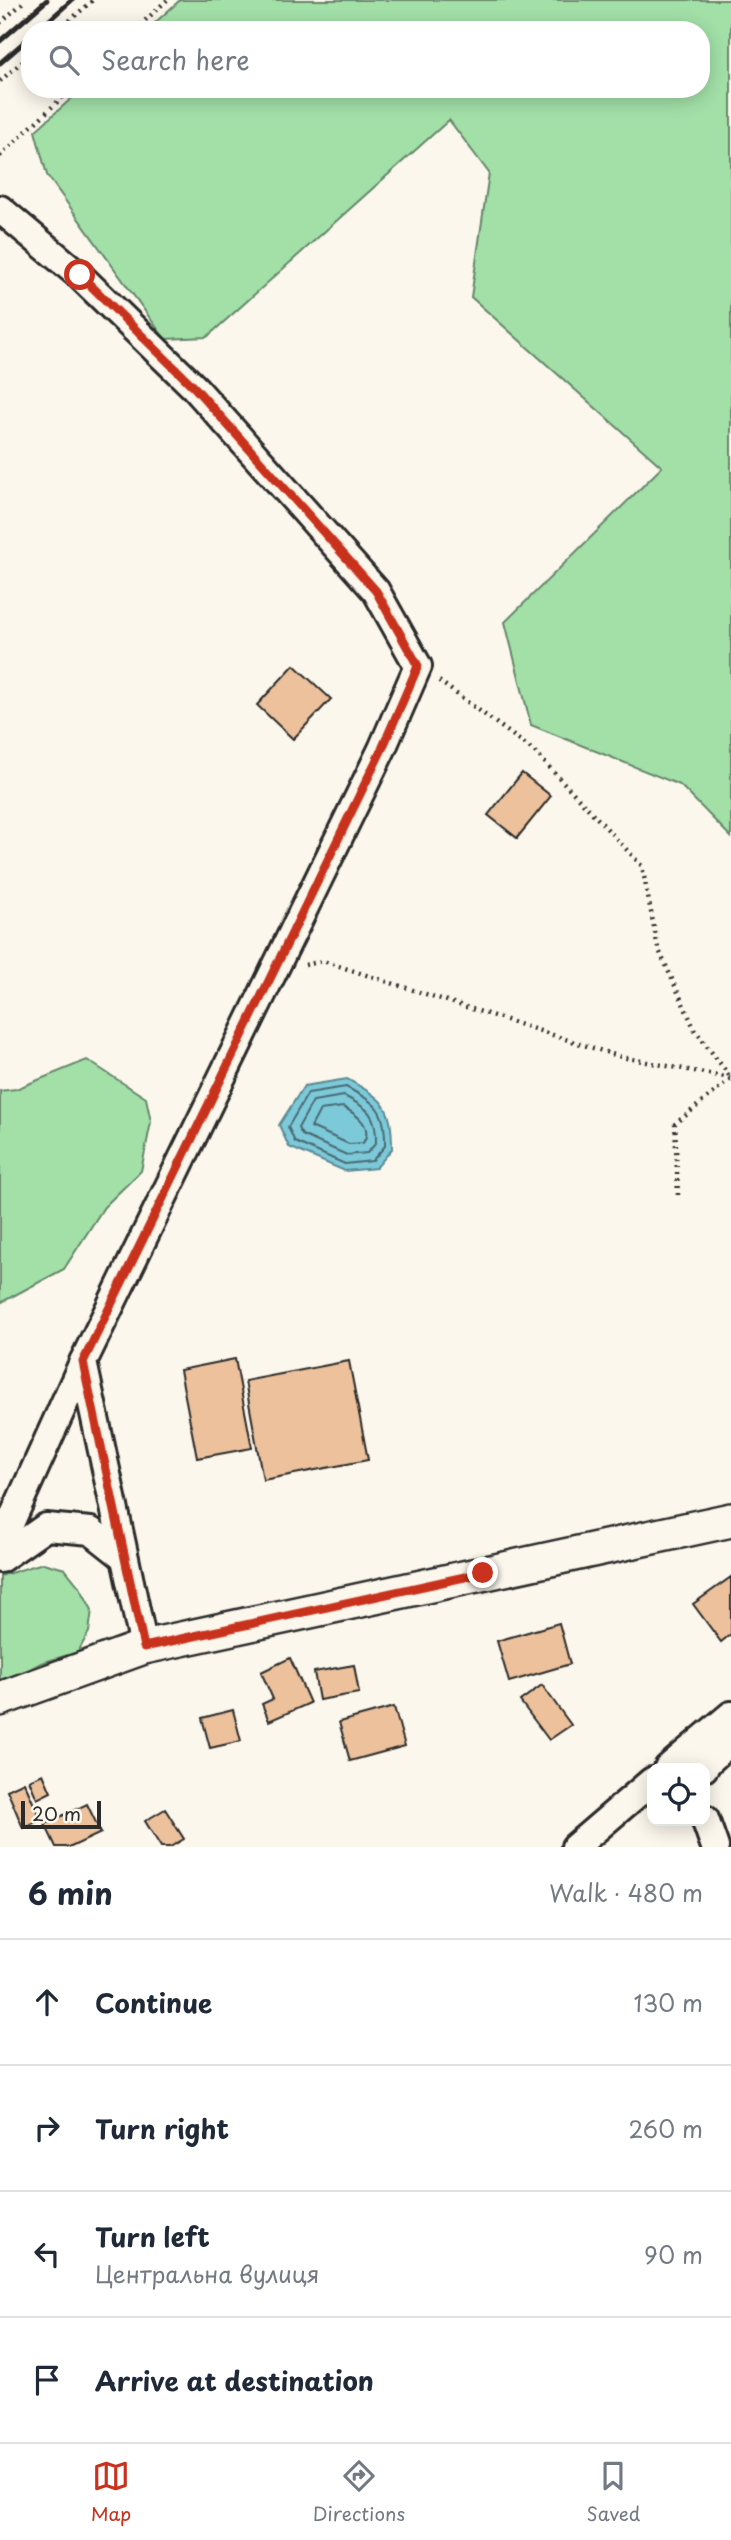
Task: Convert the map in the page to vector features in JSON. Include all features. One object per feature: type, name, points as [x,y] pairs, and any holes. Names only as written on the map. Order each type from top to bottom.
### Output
[{"type":"street","points":[[0,209],[80,275],[195,388],[376,591],[418,666],[382,749],[83,1362],[0,1546]]},
{"type":"street","points":[[83,1362],[144,1647]]},
{"type":"street","points":[[0,1699],[144,1647],[731,1520]]},
{"type":"street","points":[[0,1559],[46,1527],[91,1531],[124,1557]]},
{"type":"street","points":[[674,1763],[731,1715]]},
{"type":"street","points":[[709,1763],[731,1741]]},
{"type":"street","points":[[575,1847],[647,1785]]},
{"type":"street","points":[[708,1826],[715,1847]]},
{"type":"path","points":[[0,23],[26,0]]},
{"type":"path","points":[[69,21],[93,0]]},
{"type":"path","points":[[145,21],[167,0]]},
{"type":"path","points":[[0,81],[21,63]]},
{"type":"path","points":[[0,156],[61,98]]},
{"type":"path","points":[[418,666],[534,751],[642,866],[658,948],[695,1030],[731,1078]]},
{"type":"path","points":[[273,972],[323,961],[621,1057],[731,1078]]},
{"type":"path","points":[[678,1195],[675,1124],[731,1078]]},
{"type":"green space","points":[[180,0],[731,0],[731,837],[680,785],[531,725],[505,622],[662,467],[471,297],[489,173],[449,120],[207,337],[165,339],[47,175],[35,131],[72,98],[710,98],[710,21],[157,21]]},
{"type":"green space","points":[[87,1060],[146,1098],[151,1122],[141,1171],[104,1207],[64,1269],[0,1303],[0,1091],[16,1089]]},
{"type":"green space","points":[[43,1563],[65,1569],[81,1589],[92,1610],[89,1632],[78,1652],[41,1663],[0,1685],[0,1576]]},
{"type":"water","points":[[347,1079],[370,1092],[388,1113],[392,1149],[376,1168],[345,1171],[289,1147],[279,1125],[304,1086]]},
{"type":"building","points":[[294,665],[331,699],[293,739],[257,705]]},
{"type":"building","points":[[522,773],[551,796],[517,838],[488,815]]},
{"type":"building","points":[[235,1359],[252,1448],[197,1458],[180,1370]]},
{"type":"building","points":[[349,1361],[368,1460],[263,1480],[245,1381]]},
{"type":"building","points":[[731,1577],[731,1634],[721,1642],[693,1604]]},
{"type":"building","points":[[559,1623],[570,1664],[509,1682],[497,1641]]},
{"type":"building","points":[[290,1658],[310,1703],[269,1721],[262,1704],[273,1699],[261,1672]]},
{"type":"building","points":[[354,1665],[359,1693],[319,1700],[314,1672]]},
{"type":"building","points":[[542,1685],[571,1725],[549,1740],[520,1701]]},
{"type":"building","points":[[394,1707],[405,1746],[350,1761],[339,1722]]},
{"type":"building","points":[[233,1710],[241,1741],[210,1748],[202,1718]]},
{"type":"building","points":[[43,1774],[51,1792],[37,1799],[29,1780]]},
{"type":"building","points":[[24,1782],[41,1820],[23,1828],[7,1790]]},
{"type":"building","points":[[87,1804],[101,1833],[71,1847],[56,1847],[45,1824]]},
{"type":"building","points":[[165,1809],[184,1839],[170,1847],[161,1847],[145,1821]]},
{"type":"railway","points":[[23,21],[47,0]]},
{"type":"railway","points":[[48,21],[72,0]]},
{"type":"railway","points":[[0,41],[21,23]]},
{"type":"railway","points":[[0,63],[21,45]]},
{"type":"route","points":[[80,275],[195,388],[376,591],[418,666],[382,749],[83,1362],[144,1647],[483,1573]]}]
